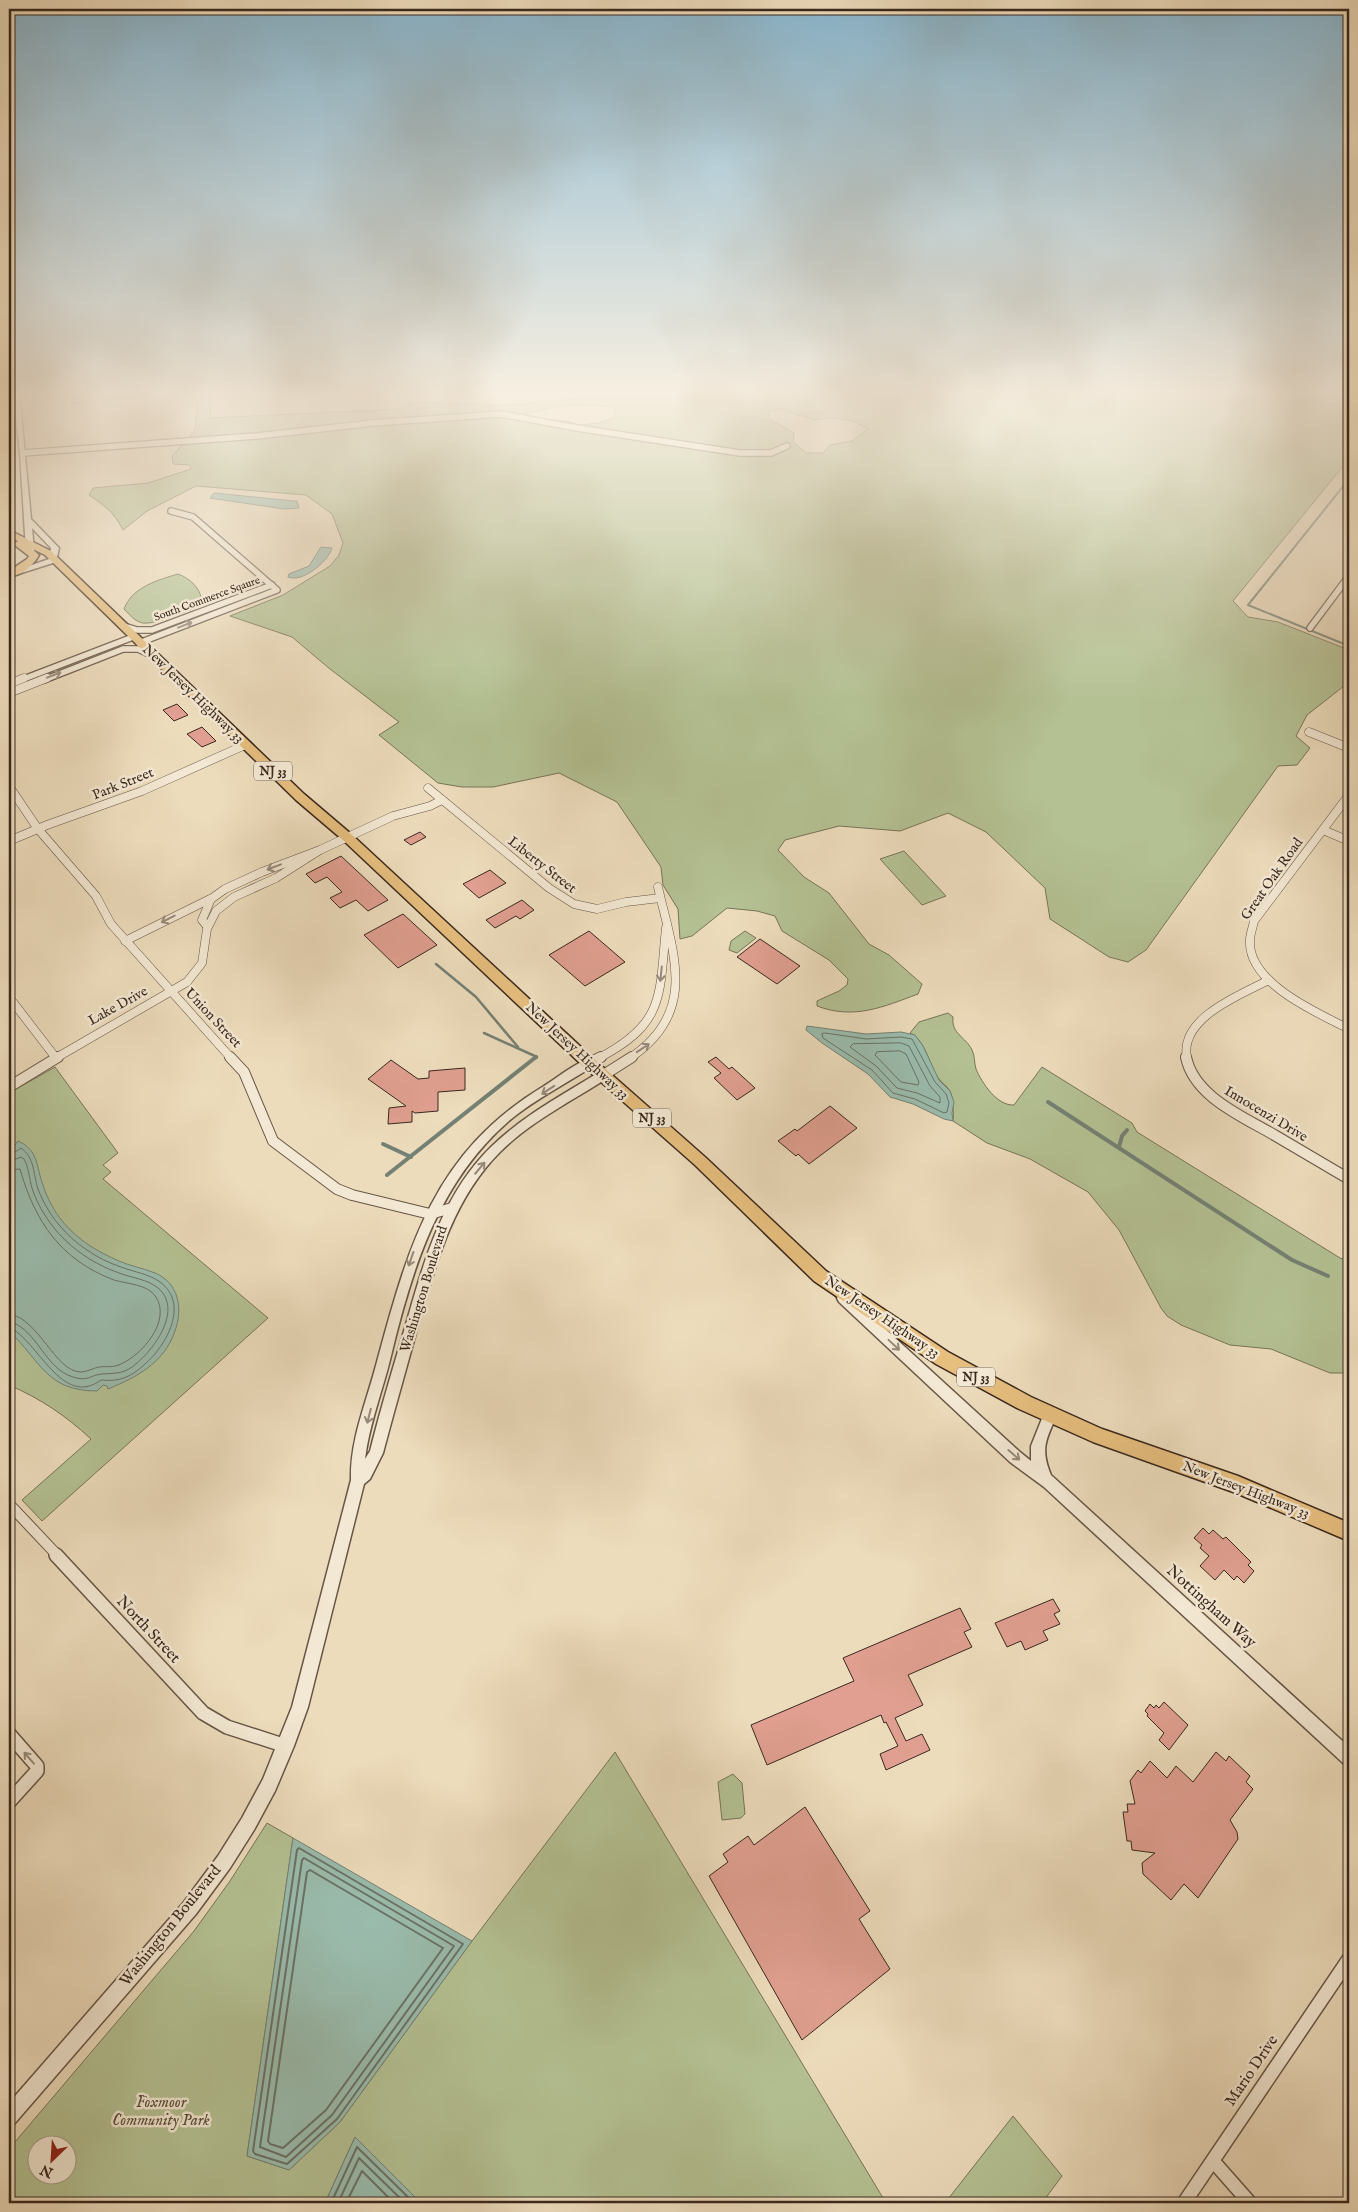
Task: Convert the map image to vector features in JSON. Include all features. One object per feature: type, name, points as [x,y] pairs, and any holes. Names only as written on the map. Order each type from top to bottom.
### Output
[{"type":"main road","name":"New Jersey Highway 33","points":[[9,533],[30,546],[48,553],[120,625],[245,744],[347,837],[588,1064],[700,1161],[820,1276],[942,1358],[1050,1415],[1146,1454],[1238,1486],[1349,1532]]},
{"type":"main road","points":[[9,539],[30,546],[34,556],[31,561],[10,575]]},
{"type":"street","points":[[26,495],[30,546]]},
{"type":"street","points":[[9,684],[277,590],[193,517],[171,511]]},
{"type":"street","points":[[10,575],[53,560],[54,548],[28,521]]},
{"type":"street","points":[[1310,628],[1349,576]]},
{"type":"street","name":"South Commerce Sqaure","points":[[120,625],[137,630],[152,630],[272,585]]},
{"type":"street","points":[[9,693],[123,649],[138,649],[153,656]]},
{"type":"street","points":[[1309,732],[1349,748]]},
{"type":"street","name":"Park Street","points":[[9,842],[38,829],[142,792],[245,744]]},
{"type":"street","name":"Union Street","points":[[9,786],[38,829],[96,896],[111,924],[170,993],[244,1072],[273,1141],[337,1189],[352,1195],[430,1214]]},
{"type":"street","name":"Liberty Street","points":[[428,788],[548,888],[574,904],[597,908],[660,898]]},
{"type":"street","name":"Great Oak Road","points":[[1349,795],[1254,920],[1251,928],[1250,948],[1254,959],[1269,980],[1290,997],[1349,1029]]},
{"type":"street","points":[[125,941],[262,872],[320,850],[393,816],[430,806],[442,800]]},
{"type":"street","points":[[1323,830],[1349,841]]},
{"type":"street","points":[[207,926],[222,905],[283,874],[320,850]]},
{"type":"street","name":"Washington Boulevard","points":[[358,1480],[366,1474],[376,1453],[424,1284],[442,1228],[469,1181],[496,1150],[528,1123],[650,1044],[671,1017],[676,992],[675,964],[658,887]]},
{"type":"street","name":"Lake Drive","points":[[9,1087],[187,982],[203,966],[206,953],[207,926],[202,920],[211,899]]},
{"type":"street","name":"Washington Boulevard","points":[[9,2117],[190,1908],[224,1862],[248,1824],[286,1746],[310,1670],[358,1480],[359,1454],[394,1316],[412,1257],[430,1214],[478,1145],[507,1116],[632,1038],[651,1019],[660,990],[666,925]]},
{"type":"street","name":"Innocenzi Drive","points":[[1269,980],[1249,990],[1195,1025],[1186,1042],[1188,1064],[1199,1084],[1221,1104],[1349,1179]]},
{"type":"street","points":[[9,997],[56,1058]]},
{"type":"street","points":[[442,1228],[430,1214],[452,1208]]},
{"type":"street","name":"Nottingham Way","points":[[820,1276],[1015,1457],[1049,1482],[1349,1757]]},
{"type":"street","name":"Nottingham Way","points":[[1049,1482],[1038,1463],[1036,1453],[1038,1443],[1050,1415]]},
{"type":"street","name":"North Street","points":[[9,1504],[203,1713],[227,1727],[286,1746]]},
{"type":"street","points":[[9,1802],[37,1771],[37,1766],[11,1740]]},
{"type":"street","name":"Mario Drive","points":[[1184,2203],[1349,1959]]},
{"type":"street","points":[[1213,2161],[1250,2203]]},
{"type":"green space","points":[[89,495],[178,495],[147,511],[123,530],[109,510]]},
{"type":"green space","points":[[306,495],[1319,495],[1233,601],[1248,617],[1278,622],[1349,650],[1349,682],[1307,715],[1296,736],[1310,748],[1297,765],[1278,766],[1146,950],[1128,962],[1109,957],[1050,919],[1045,888],[986,832],[948,813],[900,831],[839,826],[785,840],[778,850],[804,877],[829,893],[869,944],[889,955],[922,984],[918,994],[893,1003],[868,1010],[843,1012],[817,1006],[817,1001],[839,991],[847,985],[848,979],[829,960],[782,931],[775,916],[757,911],[727,908],[692,936],[680,939],[678,909],[663,885],[661,867],[617,802],[559,773],[493,787],[462,787],[438,783],[379,735],[399,722],[292,637],[230,616],[283,595],[330,566],[339,555],[343,543],[332,514]]},
{"type":"green space","points":[[178,574],[194,584],[202,601],[174,616],[149,623],[137,621],[124,609],[128,601],[139,590],[154,582]]},
{"type":"green space","points":[[904,851],[946,896],[922,905],[880,859]]},
{"type":"green space","points":[[745,931],[756,938],[737,953],[729,950],[731,941]]},
{"type":"green space","points":[[948,1013],[953,1017],[954,1028],[974,1054],[976,1069],[982,1081],[991,1093],[1002,1102],[1014,1105],[1042,1067],[1132,1123],[1137,1132],[1340,1258],[1349,1261],[1349,1373],[1330,1373],[1271,1349],[1230,1345],[1181,1325],[1167,1316],[1119,1230],[1088,1192],[1030,1159],[987,1143],[953,1121],[950,1091],[936,1074],[920,1041],[910,1033],[919,1022]]},
{"type":"green space","points":[[55,1067],[118,1153],[103,1165],[111,1172],[103,1179],[268,1318],[42,1521],[22,1500],[91,1439],[52,1408],[9,1385],[9,1093]]},
{"type":"green space","name":"Foxmoor Community Park","points":[[615,1752],[886,2203],[421,2203],[355,2137],[325,2203],[9,2203],[9,2149],[194,1931],[230,1881],[267,1823],[293,1838],[247,2156],[289,2170],[340,2122],[472,1941]]},
{"type":"green space","points":[[733,1774],[742,1783],[745,1814],[741,1818],[722,1820],[718,1782]]},
{"type":"green space","points":[[1013,2116],[1062,2176],[1042,2203],[945,2203]]},
{"type":"water","points":[[212,495],[237,495],[297,501],[299,508],[284,509],[210,498]]},
{"type":"water","points":[[321,547],[332,548],[330,554],[320,565],[300,577],[288,577],[289,574],[309,566]]},
{"type":"water","points":[[807,1026],[866,1034],[901,1032],[915,1035],[923,1046],[939,1080],[950,1091],[954,1102],[953,1121],[944,1119],[913,1104],[890,1097],[868,1074],[806,1030]]},
{"type":"water","points":[[18,1141],[30,1149],[33,1154],[49,1200],[69,1228],[82,1240],[104,1254],[163,1277],[174,1290],[177,1298],[179,1314],[177,1323],[164,1352],[139,1374],[108,1389],[107,1386],[103,1385],[97,1391],[80,1390],[55,1380],[9,1331],[9,1153]]},
{"type":"water","points":[[293,1838],[472,1941],[340,2122],[289,2170],[247,2156]]},
{"type":"water","points":[[355,2137],[421,2203],[325,2203]]},
{"type":"building","points":[[177,704],[188,715],[174,721],[163,710]]},
{"type":"building","points":[[202,727],[216,741],[202,747],[187,734]]},
{"type":"building","points":[[420,832],[426,837],[411,845],[404,840]]},
{"type":"building","points":[[341,856],[388,900],[368,911],[356,900],[340,908],[330,898],[342,892],[327,877],[315,883],[306,874]]},
{"type":"building","points":[[490,870],[506,883],[479,898],[463,884]]},
{"type":"building","points":[[522,900],[534,910],[520,919],[516,916],[495,928],[486,920]]},
{"type":"building","points":[[403,914],[437,945],[398,968],[364,935]]},
{"type":"building","points":[[589,931],[625,962],[585,986],[549,955]]},
{"type":"building","points":[[760,939],[800,966],[777,984],[737,957]]},
{"type":"building","points":[[716,1057],[729,1069],[732,1067],[755,1088],[737,1100],[714,1078],[721,1073],[708,1062]]},
{"type":"building","points":[[391,1060],[418,1079],[429,1078],[429,1071],[465,1068],[465,1090],[438,1092],[438,1111],[415,1113],[412,1111],[412,1122],[388,1124],[389,1108],[406,1106],[368,1079]]},
{"type":"building","points":[[830,1106],[857,1128],[809,1164],[778,1141],[795,1129],[797,1131]]},
{"type":"building","points":[[1203,1528],[1209,1534],[1213,1530],[1223,1539],[1226,1537],[1251,1562],[1248,1565],[1254,1571],[1244,1583],[1237,1576],[1234,1580],[1224,1570],[1215,1580],[1200,1566],[1209,1556],[1200,1548],[1202,1545],[1194,1538]]},
{"type":"building","points":[[1053,1599],[1060,1611],[1054,1614],[1060,1624],[1043,1631],[1048,1640],[1025,1650],[1021,1641],[1007,1647],[995,1623]]},
{"type":"building","points":[[960,1608],[971,1629],[964,1632],[972,1647],[908,1675],[923,1705],[895,1718],[906,1741],[922,1734],[930,1750],[886,1770],[880,1754],[898,1746],[881,1715],[767,1765],[751,1725],[854,1681],[843,1658]]},
{"type":"building","points":[[1164,1702],[1188,1725],[1169,1750],[1159,1740],[1164,1733],[1147,1716],[1148,1714],[1145,1711],[1150,1704],[1154,1708],[1156,1705],[1159,1708]]},
{"type":"building","points":[[1216,1752],[1226,1761],[1229,1756],[1250,1776],[1246,1782],[1253,1789],[1230,1820],[1237,1832],[1238,1839],[1198,1898],[1184,1884],[1171,1900],[1143,1874],[1142,1863],[1155,1853],[1132,1850],[1131,1841],[1127,1841],[1123,1812],[1128,1812],[1127,1804],[1135,1804],[1130,1781],[1138,1770],[1141,1773],[1150,1761],[1167,1778],[1176,1766],[1193,1782]]},
{"type":"building","points":[[805,1807],[870,1911],[859,1919],[890,1969],[802,2040],[709,1876],[728,1862],[723,1854],[748,1836],[754,1845]]},
{"type":"waterway","points":[[1336,495],[1248,605],[1349,646]]},
{"type":"waterway","points":[[436,964],[476,997],[518,1047]]},
{"type":"waterway","points":[[484,1033],[536,1058]]},
{"type":"waterway","points":[[410,1157],[536,1057]]},
{"type":"waterway","points":[[1048,1102],[1292,1260],[1328,1276]]},
{"type":"waterway","points":[[1119,1147],[1122,1136],[1127,1130]]},
{"type":"waterway","points":[[383,1144],[410,1157]]},
{"type":"waterway","points":[[387,1175],[410,1157]]}]
